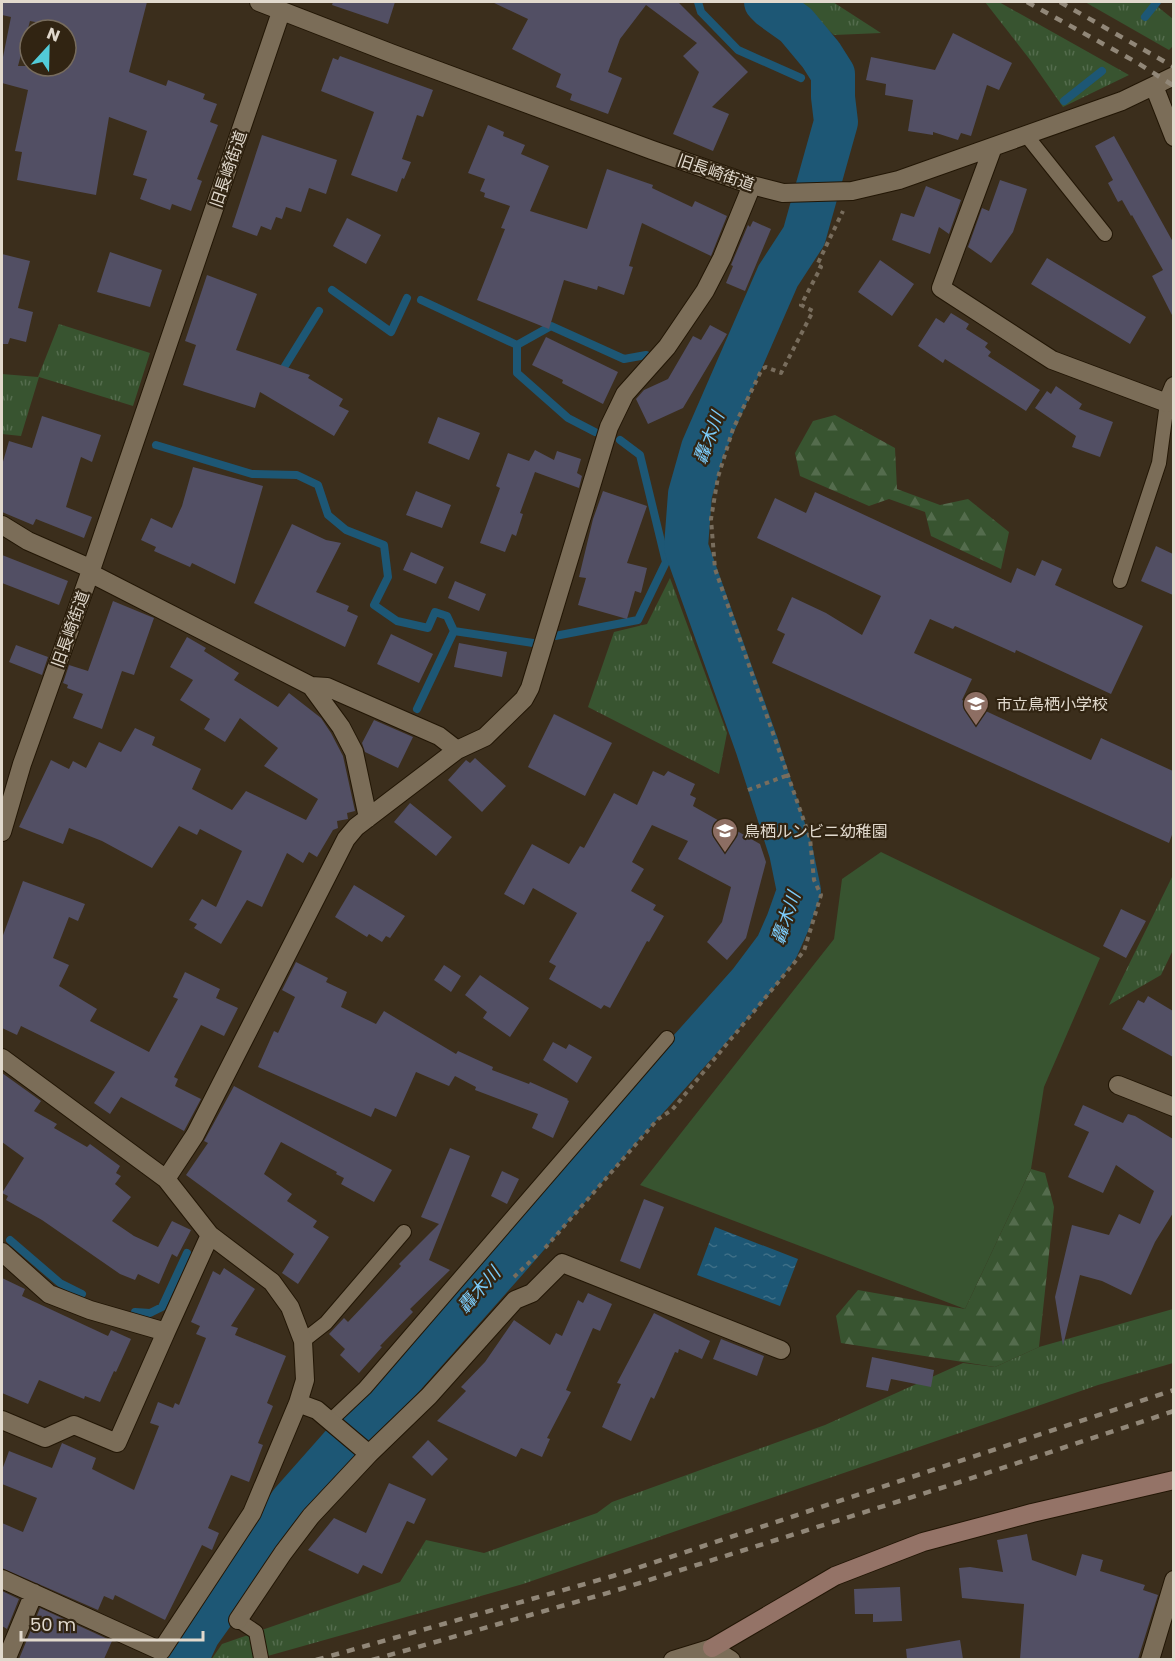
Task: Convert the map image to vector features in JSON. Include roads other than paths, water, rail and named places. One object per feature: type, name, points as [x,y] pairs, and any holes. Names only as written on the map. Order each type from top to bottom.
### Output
[{"type":"street","points":[[259,2],[281,12]]},
{"type":"street","name":"旧長崎街道","points":[[2,832],[22,764],[91,571],[281,12],[488,90],[752,185],[783,193],[845,192],[899,180],[993,147]]},
{"type":"street","points":[[1170,395],[1052,360],[941,288],[993,147],[1122,101],[1173,76]]},
{"type":"street","points":[[1154,86],[1173,137]]},
{"type":"street","points":[[166,1179],[195,1135],[346,839],[356,827],[457,750],[485,737],[524,699],[530,688],[609,427],[625,394],[667,347],[705,291],[722,258],[752,185]]},
{"type":"street","points":[[2,525],[28,541],[91,571],[311,686],[327,687],[439,736],[457,750]]},
{"type":"street","points":[[311,686],[341,727],[354,752],[368,818]]},
{"type":"street","points":[[2,1059],[166,1179],[210,1235],[272,1282],[290,1307],[303,1341],[305,1380],[298,1403],[252,1513],[159,1655],[2,1579]]},
{"type":"street","points":[[1118,1085],[1173,1107]]},
{"type":"street","points":[[2,1420],[45,1438],[74,1425],[117,1443],[210,1235]]},
{"type":"street","points":[[2,1252],[49,1294],[90,1310],[166,1332]]},
{"type":"street","points":[[238,1620],[311,1516],[429,1396],[515,1300],[532,1293],[561,1263],[781,1350]]},
{"type":"street","points":[[298,1403],[317,1410],[369,1455]]},
{"type":"street","points":[[673,1659],[712,1648],[835,1576],[923,1542],[1032,1513],[1173,1480]]},
{"type":"street","points":[[1150,1659],[1173,1580]]},
{"type":"street","points":[[6,1659],[34,1593]]},
{"type":"street","points":[[712,1648],[731,1659]]},
{"type":"lane","points":[[1026,135],[1105,234]]},
{"type":"lane","points":[[1120,581],[1159,463],[1170,395]]},
{"type":"lane","points":[[330,1421],[373,1379],[667,1038]]},
{"type":"lane","points":[[303,1341],[326,1323],[404,1232]]},
{"type":"lane","points":[[238,1620],[256,1632],[261,1658]]},
{"type":"water","points":[[715,1227],[798,1259],[780,1306],[697,1275]]},
{"type":"waterway","points":[[698,2],[701,12],[738,50],[801,78]]},
{"type":"waterway","name":"轟木川","points":[[186,1660],[198,1634],[292,1502],[750,983],[777,947],[799,891],[791,852],[757,746],[686,547],[690,494],[703,448],[778,276],[804,236],[836,122],[833,74],[821,55],[796,25],[766,2]]},
{"type":"waterway","points":[[1145,17],[1157,2]]},
{"type":"waterway","points":[[1064,101],[1102,71]]},
{"type":"waterway","points":[[332,290],[391,332],[407,298]]},
{"type":"waterway","points":[[421,300],[517,345],[517,373],[568,418],[595,432]]},
{"type":"waterway","points":[[280,374],[319,311]]},
{"type":"waterway","points":[[517,345],[551,326],[624,359],[646,355]]},
{"type":"waterway","points":[[555,636],[638,620],[666,562],[640,455],[620,440]]},
{"type":"waterway","points":[[156,445],[252,474],[297,475],[318,485],[328,515],[346,530],[384,545],[388,577],[374,605],[397,621],[428,628],[435,612],[447,616],[454,631]]},
{"type":"waterway","points":[[417,709],[454,631],[533,643]]},
{"type":"waterway","points":[[10,1240],[60,1283],[82,1294]]},
{"type":"waterway","points":[[135,1312],[150,1313],[162,1307],[187,1253]]},
{"type":"railway","points":[[1027,2],[1136,62],[1174,86]]},
{"type":"railway","points":[[1060,2],[1174,67]]},
{"type":"railway","points":[[316,1660],[613,1576],[1174,1390]]},
{"type":"railway","points":[[372,1660],[611,1592],[960,1482],[1174,1411]]},
{"type":"place","name":"市立鳥栖小学校","points":[[976,727]]},
{"type":"place","name":"鳥栖ルンビニ幼稚園","points":[[725,854]]}]
